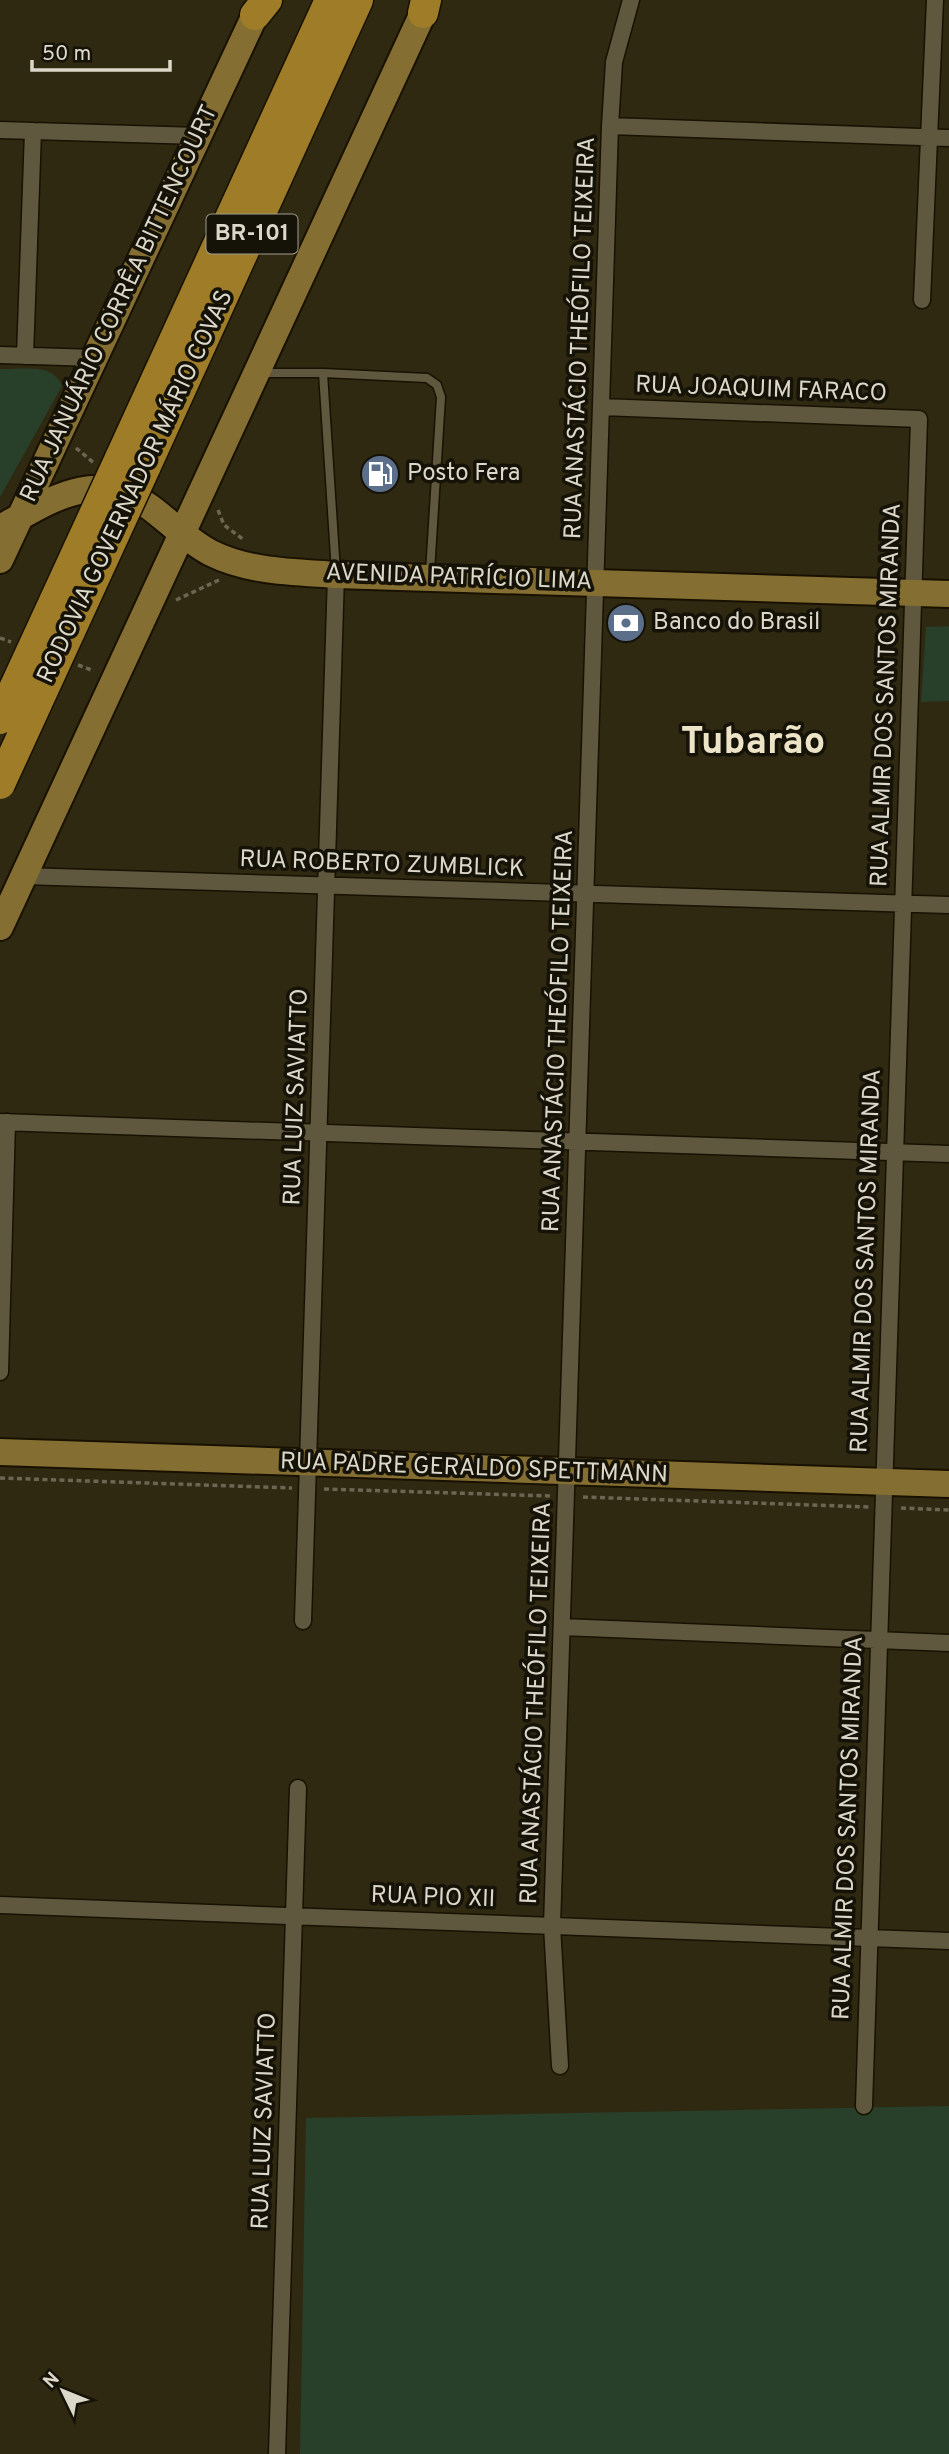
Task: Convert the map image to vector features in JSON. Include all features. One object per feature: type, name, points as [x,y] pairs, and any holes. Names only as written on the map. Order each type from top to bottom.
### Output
[{"type":"highway","name":"RODOVIA GOVERNADOR MÁRIO COVAS","points":[[0,784],[132,463],[330,0]]},
{"type":"highway","name":"RODOVIA GOVERNADOR MÁRIO COVAS","points":[[0,719],[132,463],[358,0]]},
{"type":"main road","points":[[0,927],[183,535],[424,7]]},
{"type":"main road","name":"RUA JANUÁRIO CORRÊA BITTENCOURT","points":[[0,560],[10,523],[96,358],[198,136],[261,8]]},
{"type":"main road","name":"AVENIDA PATRÍCIO LIMA","points":[[10,523],[53,498],[93,488],[120,492],[141,501],[209,552],[253,567],[336,575],[949,594]]},
{"type":"main road","points":[[198,502],[211,535],[253,567]]},
{"type":"main road","name":"RUA PADRE GERALDO SPETTMANN","points":[[0,1452],[308,1476],[882,1495],[949,1485]]},
{"type":"street","name":"RUA ANASTÁCIO THEÓFILO TEIXEIRA","points":[[560,2066],[552,1926],[611,126],[614,62],[631,0]]},
{"type":"street","points":[[922,300],[935,0]]},
{"type":"street","points":[[611,126],[949,138]]},
{"type":"street","points":[[0,130],[198,136]]},
{"type":"street","points":[[25,356],[33,131]]},
{"type":"street","points":[[0,355],[96,358]]},
{"type":"street","name":"RUA JOAQUIM FARACO","points":[[602,407],[919,419]]},
{"type":"street","name":"RUA ALMIR DOS SANTOS MIRANDA","points":[[864,2106],[877,1640],[919,419]]},
{"type":"street","name":"RUA LUIZ SAVIATTO","points":[[303,1621],[336,575]]},
{"type":"street","name":"RUA ROBERTO ZUMBLICK","points":[[23,876],[949,905]]},
{"type":"street","points":[[0,1372],[4,1122],[949,1154]]},
{"type":"street","points":[[562,1627],[949,1643]]},
{"type":"street","name":"RUA LUIZ SAVIATTO","points":[[277,2454],[298,1788]]},
{"type":"street","name":"RUA PIO XII","points":[[0,1905],[949,1941]]},
{"type":"lane","points":[[257,373],[427,378],[436,385],[440,397],[429,577]]},
{"type":"lane","points":[[323,373],[336,575]]},
{"type":"path","points":[[143,618],[215,582],[253,567]]},
{"type":"path","points":[[0,1478],[308,1476],[567,1484],[882,1495],[949,1510]]},
{"type":"green space","points":[[0,369],[44,370],[58,378],[62,386],[0,497]]},
{"type":"green space","points":[[949,626],[949,701],[921,702],[926,627]]},
{"type":"green space","points":[[949,2106],[949,2454],[300,2454],[306,2118]]},
{"type":"place","name":"Posto Fera","points":[[380,474]]},
{"type":"place","name":"Banco do Brasil","points":[[626,623]]},
{"type":"district","name":"Tubarão","points":[[753,743]]}]
